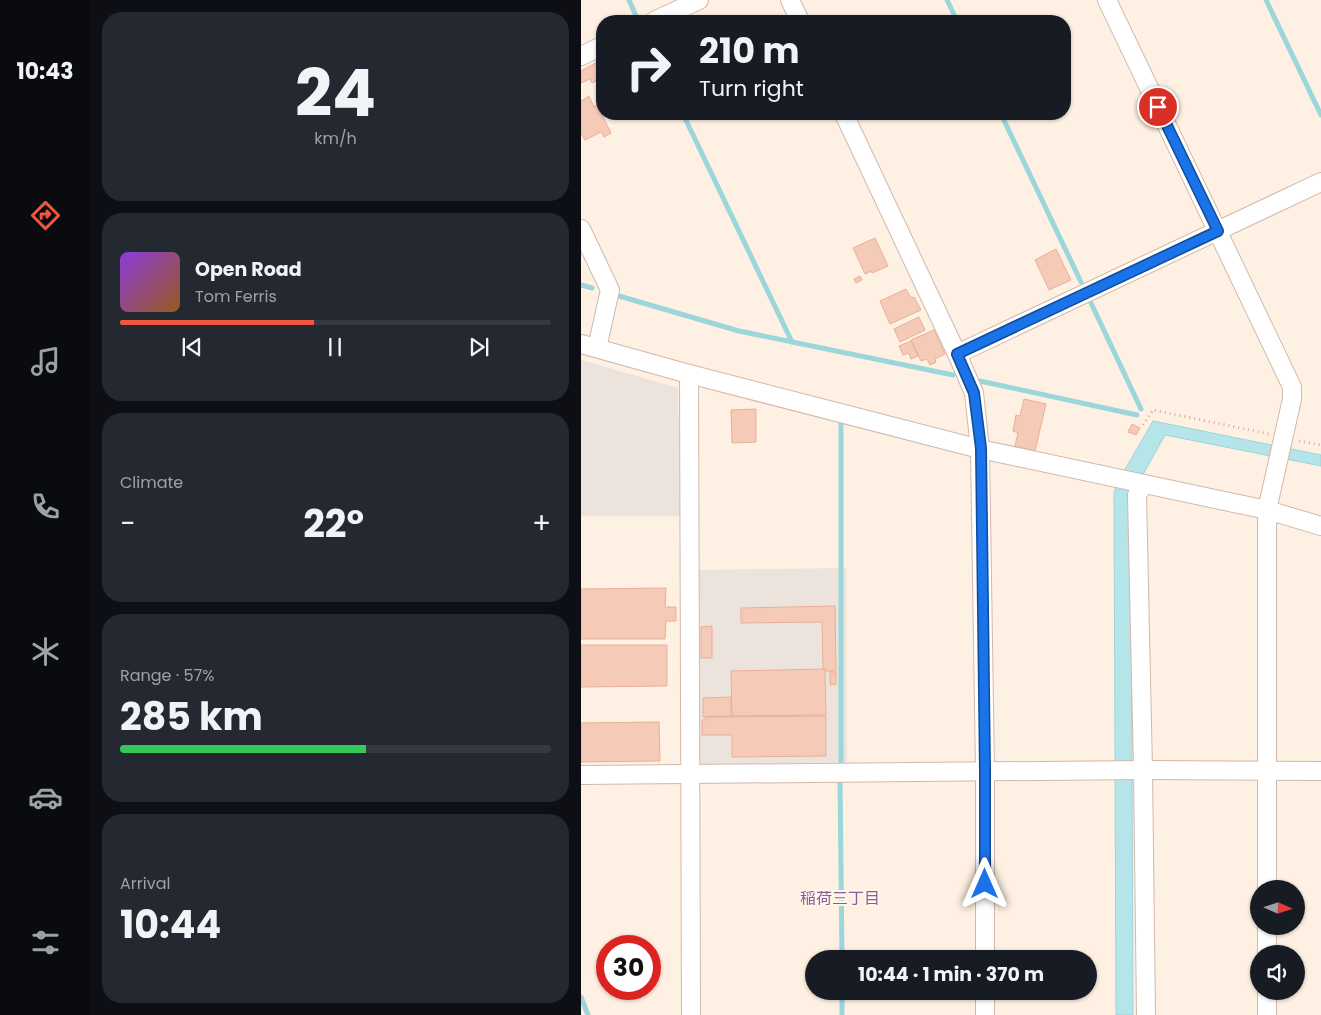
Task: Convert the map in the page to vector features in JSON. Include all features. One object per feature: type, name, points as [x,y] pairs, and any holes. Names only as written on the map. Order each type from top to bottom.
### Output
[{"type":"street","points":[[667,15],[699,0]]},
{"type":"street","points":[[790,0],[797,15]]},
{"type":"street","points":[[1107,0],[1292,387],[1292,399],[1267,510],[1267,880]]},
{"type":"street","points":[[581,56],[596,49]]},
{"type":"street","points":[[847,120],[974,393],[981,448],[985,950]]},
{"type":"street","points":[[957,354],[1321,182]]},
{"type":"street","points":[[581,229],[611,290],[589,346],[689,374],[981,448],[1267,510],[1319,527]]},
{"type":"street","points":[[689,374],[691,1015]]},
{"type":"street","points":[[1143,484],[1137,495],[1146,1015]]},
{"type":"street","points":[[581,775],[1113,770],[1321,771]]},
{"type":"street","points":[[985,1000],[985,1015]]},
{"type":"street","points":[[1267,1000],[1267,1015]]},
{"type":"path","points":[[1143,425],[1153,410],[1321,445]]},
{"type":"shaded area","points":[[581,360],[678,388],[681,516],[581,516]]},
{"type":"shaded area","points":[[846,568],[847,762],[699,765],[698,570]]},
{"type":"water","points":[[1153,421],[1321,455],[1321,466],[1165,435],[1131,496],[1133,1015],[1116,1015],[1114,494],[1116,485]]},
{"type":"building","points":[[596,63],[596,81],[592,83],[590,79],[581,83],[581,71]]},
{"type":"building","points":[[589,96],[594,107],[596,106],[596,120],[604,120],[611,133],[604,137],[601,132],[585,140],[581,133],[581,101]]},
{"type":"building","points":[[875,238],[888,266],[865,274],[853,248]]},
{"type":"building","points":[[1056,249],[1071,280],[1049,290],[1035,260]]},
{"type":"building","points":[[860,276],[862,280],[856,283],[854,279]]},
{"type":"building","points":[[906,289],[911,298],[914,297],[921,310],[890,324],[880,301]]},
{"type":"building","points":[[919,317],[925,330],[900,342],[894,329]]},
{"type":"building","points":[[934,330],[945,354],[935,359],[936,362],[930,365],[927,359],[921,361],[911,340]]},
{"type":"building","points":[[911,341],[918,356],[911,359],[909,353],[903,355],[899,346]]},
{"type":"building","points":[[1024,399],[1046,404],[1035,451],[1015,446],[1018,433],[1013,431],[1016,415],[1020,416]]},
{"type":"building","points":[[756,409],[756,442],[732,443],[731,410]]},
{"type":"building","points":[[1132,424],[1140,428],[1136,435],[1128,432]]},
{"type":"building","points":[[666,588],[665,607],[676,607],[676,621],[666,621],[665,639],[581,639],[581,589]]},
{"type":"building","points":[[835,606],[836,671],[826,671],[826,669],[823,669],[822,622],[741,623],[741,608]]},
{"type":"building","points":[[712,626],[712,658],[701,658],[701,627]]},
{"type":"building","points":[[581,645],[667,645],[667,686],[581,687]]},
{"type":"building","points":[[825,669],[826,715],[732,716],[731,671]]},
{"type":"building","points":[[830,672],[836,672],[836,684],[830,685]]},
{"type":"building","points":[[731,697],[731,716],[703,717],[703,698]]},
{"type":"building","points":[[826,716],[826,756],[732,757],[732,735],[702,735],[702,720],[705,720],[706,717]]},
{"type":"building","points":[[659,722],[660,761],[581,762],[581,723]]},
{"type":"waterway","points":[[629,0],[636,15]]},
{"type":"waterway","points":[[947,0],[954,15]]},
{"type":"waterway","points":[[1266,0],[1321,115]]},
{"type":"waterway","points":[[686,120],[792,342]]},
{"type":"waterway","points":[[1004,120],[1081,282]]},
{"type":"waterway","points":[[581,285],[592,288]]},
{"type":"waterway","points":[[619,296],[739,331],[953,375]]},
{"type":"waterway","points":[[1091,303],[1141,409]]},
{"type":"waterway","points":[[980,381],[1137,415]]},
{"type":"waterway","points":[[841,423],[841,762]]},
{"type":"waterway","points":[[840,779],[842,950]]},
{"type":"waterway","points":[[581,997],[588,1015]]},
{"type":"waterway","points":[[842,1000],[842,1015]]},
{"type":"district","name":"稲荷三丁目","points":[[840,898]]},
{"type":"route","points":[[985,884],[981,448],[974,393],[957,354],[1218,231],[1158,107]]}]
